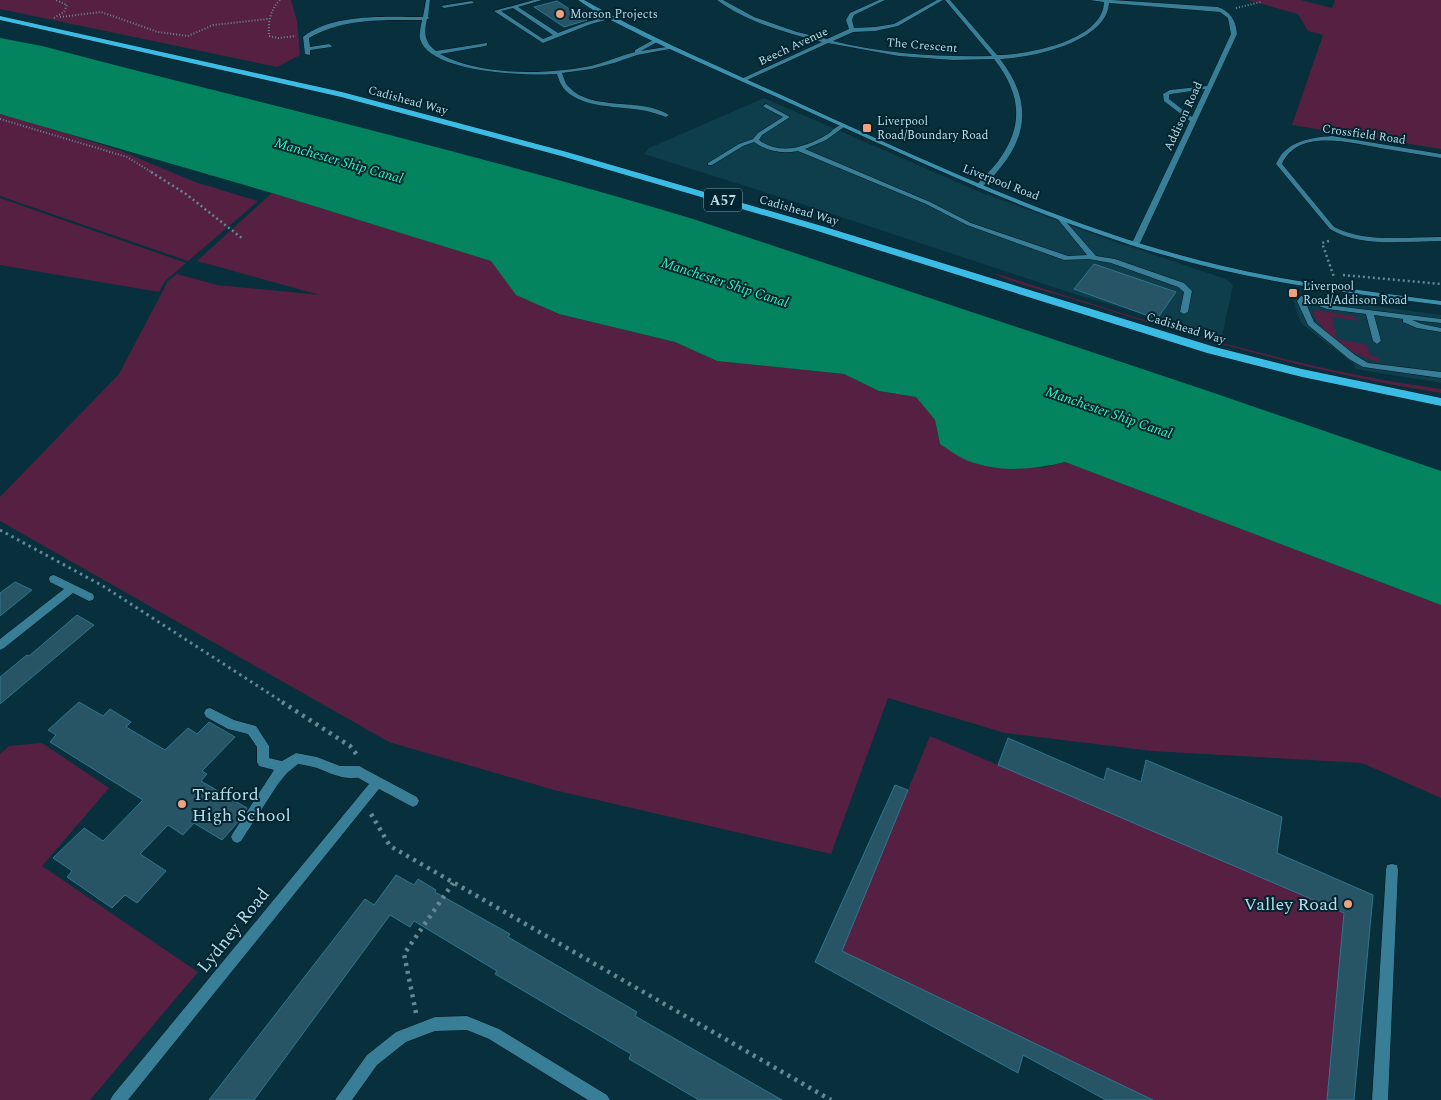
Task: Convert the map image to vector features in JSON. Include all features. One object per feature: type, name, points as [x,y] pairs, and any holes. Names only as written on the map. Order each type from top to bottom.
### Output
[{"type":"highway","name":"Cadishead Way","points":[[0,18],[332,93],[564,154],[818,228],[1211,350],[1302,373],[1441,402]]},
{"type":"main road","name":"Liverpool Road","points":[[580,0],[610,18],[672,48],[842,126],[979,186],[1059,217],[1192,260],[1253,275],[1441,303]]},
{"type":"street","points":[[434,0],[428,0],[427,18],[422,35],[425,45],[451,61],[478,69],[500,72],[559,73],[610,63],[632,55],[672,48]]},
{"type":"street","points":[[450,0],[454,0],[456,4]]},
{"type":"street","points":[[540,0],[497,11],[543,41],[589,23],[610,18]]},
{"type":"street","name":"The Crescent","points":[[719,0],[729,7],[774,26],[828,41],[862,48],[932,57],[995,57],[1031,53],[1059,46],[1078,39],[1102,20],[1107,10],[1107,1]]},
{"type":"street","points":[[852,30],[848,20],[852,14],[883,0]]},
{"type":"street","points":[[937,0],[947,0],[995,57],[1015,86],[1019,101],[1020,129],[1002,164],[979,186]]},
{"type":"street","name":"Beech Avenue","points":[[743,80],[852,30],[875,30],[896,25],[941,0]]},
{"type":"street","points":[[1091,0],[1212,8],[1223,11]]},
{"type":"street","points":[[444,6],[472,2]]},
{"type":"street","points":[[514,7],[557,35]]},
{"type":"street","name":"Addison Road","points":[[1136,243],[1234,34],[1232,20],[1223,11]]},
{"type":"street","points":[[329,46],[308,51],[306,37],[310,31],[354,21],[427,18]]},
{"type":"street","points":[[632,55],[656,40]]},
{"type":"street","points":[[436,53],[486,44]]},
{"type":"street","points":[[559,73],[566,89],[583,100],[655,110],[666,115]]},
{"type":"street","points":[[1193,120],[1166,100],[1166,94],[1209,87]]},
{"type":"street","points":[[655,110],[662,106]]},
{"type":"street","points":[[710,164],[741,145],[755,140],[760,134],[787,117],[766,106]]},
{"type":"street","points":[[755,140],[766,147],[790,151],[828,136],[842,126]]},
{"type":"street","name":"Crossfield Road","points":[[1441,156],[1332,138],[1304,141],[1281,158],[1281,167],[1332,228],[1344,235],[1365,239],[1441,239]]},
{"type":"street","points":[[798,149],[928,203],[969,224],[1067,258],[1093,257],[1112,261],[1182,285],[1188,291],[1184,312]]},
{"type":"street","points":[[1059,217],[1093,257]]},
{"type":"street","points":[[1301,282],[1304,298],[1301,302],[1311,323],[1352,356],[1366,365],[1441,375]]},
{"type":"street","points":[[1304,298],[1327,307],[1441,321]]},
{"type":"street","points":[[1369,312],[1377,341]]},
{"type":"street","points":[[1398,316],[1420,326],[1441,330]]},
{"type":"street","points":[[54,579],[89,597]]},
{"type":"street","points":[[0,645],[72,588]]},
{"type":"street","points":[[210,713],[232,725],[252,730],[263,746],[263,762],[282,767]]},
{"type":"street","points":[[237,837],[258,806],[270,782],[282,767],[296,758],[317,762],[339,772],[359,772],[413,800]]},
{"type":"street","name":"Lydney Road","points":[[118,1100],[377,783]]},
{"type":"street","points":[[1380,1100],[1392,870]]},
{"type":"street","points":[[343,1100],[372,1060],[401,1037],[435,1024],[467,1023],[494,1034],[602,1100]]},
{"type":"path","points":[[50,22],[64,12],[67,6],[56,0]]},
{"type":"path","points":[[280,0],[275,4],[268,19],[269,36],[278,38],[298,35],[306,37]]},
{"type":"path","points":[[1223,11],[1262,2]]},
{"type":"path","points":[[55,18],[101,12],[158,32],[188,36],[213,25],[268,19]]},
{"type":"path","points":[[0,120],[126,157],[186,194],[243,239]]},
{"type":"path","points":[[1338,288],[1322,243],[1344,235]]},
{"type":"path","points":[[1333,274],[1441,284]]},
{"type":"path","points":[[0,530],[103,586],[350,746],[360,758],[359,772]]},
{"type":"path","points":[[363,800],[390,846],[831,1100]]},
{"type":"path","points":[[419,1030],[404,954],[453,883]]},
{"type":"shaded area","points":[[0,0],[291,0],[297,21],[300,55],[277,67],[0,9]]},
{"type":"shaded area","points":[[1248,0],[1301,0],[1332,8],[1335,0],[1441,0],[1441,149],[1292,125],[1323,35],[1308,31],[1298,14]]},
{"type":"shaded area","points":[[764,98],[980,192],[1104,238],[1226,279],[1233,285],[1222,336],[1074,294],[644,154],[649,148]]},
{"type":"shaded area","points":[[0,114],[121,151],[195,182],[258,201],[188,261],[0,196]]},
{"type":"shaded area","points":[[272,193],[492,261],[517,295],[559,314],[675,342],[717,361],[844,374],[879,391],[916,397],[935,420],[940,444],[1043,468],[1065,462],[1441,605],[1441,798],[1362,763],[1152,751],[1005,733],[888,698],[831,854],[554,790],[389,742],[0,521],[0,497],[119,374],[168,281],[177,274],[217,285],[320,295],[197,261]]},
{"type":"shaded area","points":[[0,198],[186,263],[165,281],[159,292],[0,265]]},
{"type":"shaded area","points":[[994,273],[1215,341],[1327,369],[1441,389],[1441,393],[1300,365],[1254,353],[1030,287]]},
{"type":"shaded area","points":[[1292,295],[1441,315],[1441,383],[1355,369],[1354,364],[1302,324]]},
{"type":"shaded area","points":[[1313,311],[1353,316],[1359,321],[1332,317],[1337,339],[1367,345],[1370,356],[1379,357],[1380,362],[1355,353],[1340,343],[1318,323]]},
{"type":"shaded area","points":[[930,736],[1344,913],[1327,1100],[1153,1100],[842,951]]},
{"type":"shaded area","points":[[42,743],[109,788],[42,866],[198,972],[90,1100],[0,1100],[0,754],[9,746]]},
{"type":"water","name":"Manchester Ship Canal","points":[[0,38],[42,46],[450,151],[693,219],[1441,471],[1441,605],[1065,462],[1015,469],[990,467],[966,460],[940,444],[935,420],[916,397],[879,391],[844,374],[717,361],[675,342],[559,314],[516,295],[491,261],[272,193],[0,114]]},
{"type":"building","name":"Morson Projects","points":[[557,1],[587,20],[564,27],[534,7]]},
{"type":"building","points":[[1094,264],[1176,292],[1157,319],[1074,289]]},
{"type":"building","points":[[15,582],[32,590],[0,616],[0,593]]},
{"type":"building","points":[[77,615],[94,625],[0,704],[0,677],[27,655],[29,656]]},
{"type":"building","name":"Trafford High School","points":[[79,702],[103,716],[110,709],[131,722],[126,727],[165,750],[188,728],[197,734],[209,722],[235,737],[202,771],[207,774],[201,781],[247,808],[238,822],[222,840],[194,823],[183,835],[168,825],[140,854],[166,871],[137,903],[125,895],[112,908],[67,877],[72,871],[53,858],[84,828],[103,841],[143,800],[50,742],[56,735],[48,730]]},
{"type":"building","name":"Valley Road","points":[[1008,738],[1104,780],[1107,768],[1141,782],[1146,760],[1282,817],[1277,853],[1373,895],[1354,1100],[1327,1100],[1344,913],[998,765]]},
{"type":"building","points":[[895,785],[908,790],[842,951],[1153,1100],[1106,1100],[1023,1055],[1018,1073],[815,962]]},
{"type":"building","points":[[396,875],[414,885],[418,879],[436,890],[435,892],[510,934],[508,937],[637,1012],[635,1016],[782,1100],[699,1100],[629,1059],[631,1054],[495,974],[497,971],[414,921],[410,927],[390,915],[254,1100],[209,1100],[365,899],[374,905]]},
{"type":"place","name":"Morson Projects","points":[[560,14]]},
{"type":"place","name":"Liverpool Road/Boundary Road","points":[[867,128]]},
{"type":"place","name":"Liverpool Road/Addison Road","points":[[1293,293]]},
{"type":"place","name":"Trafford High School","points":[[182,804]]},
{"type":"place","name":"Valley Road","points":[[1348,904]]}]
